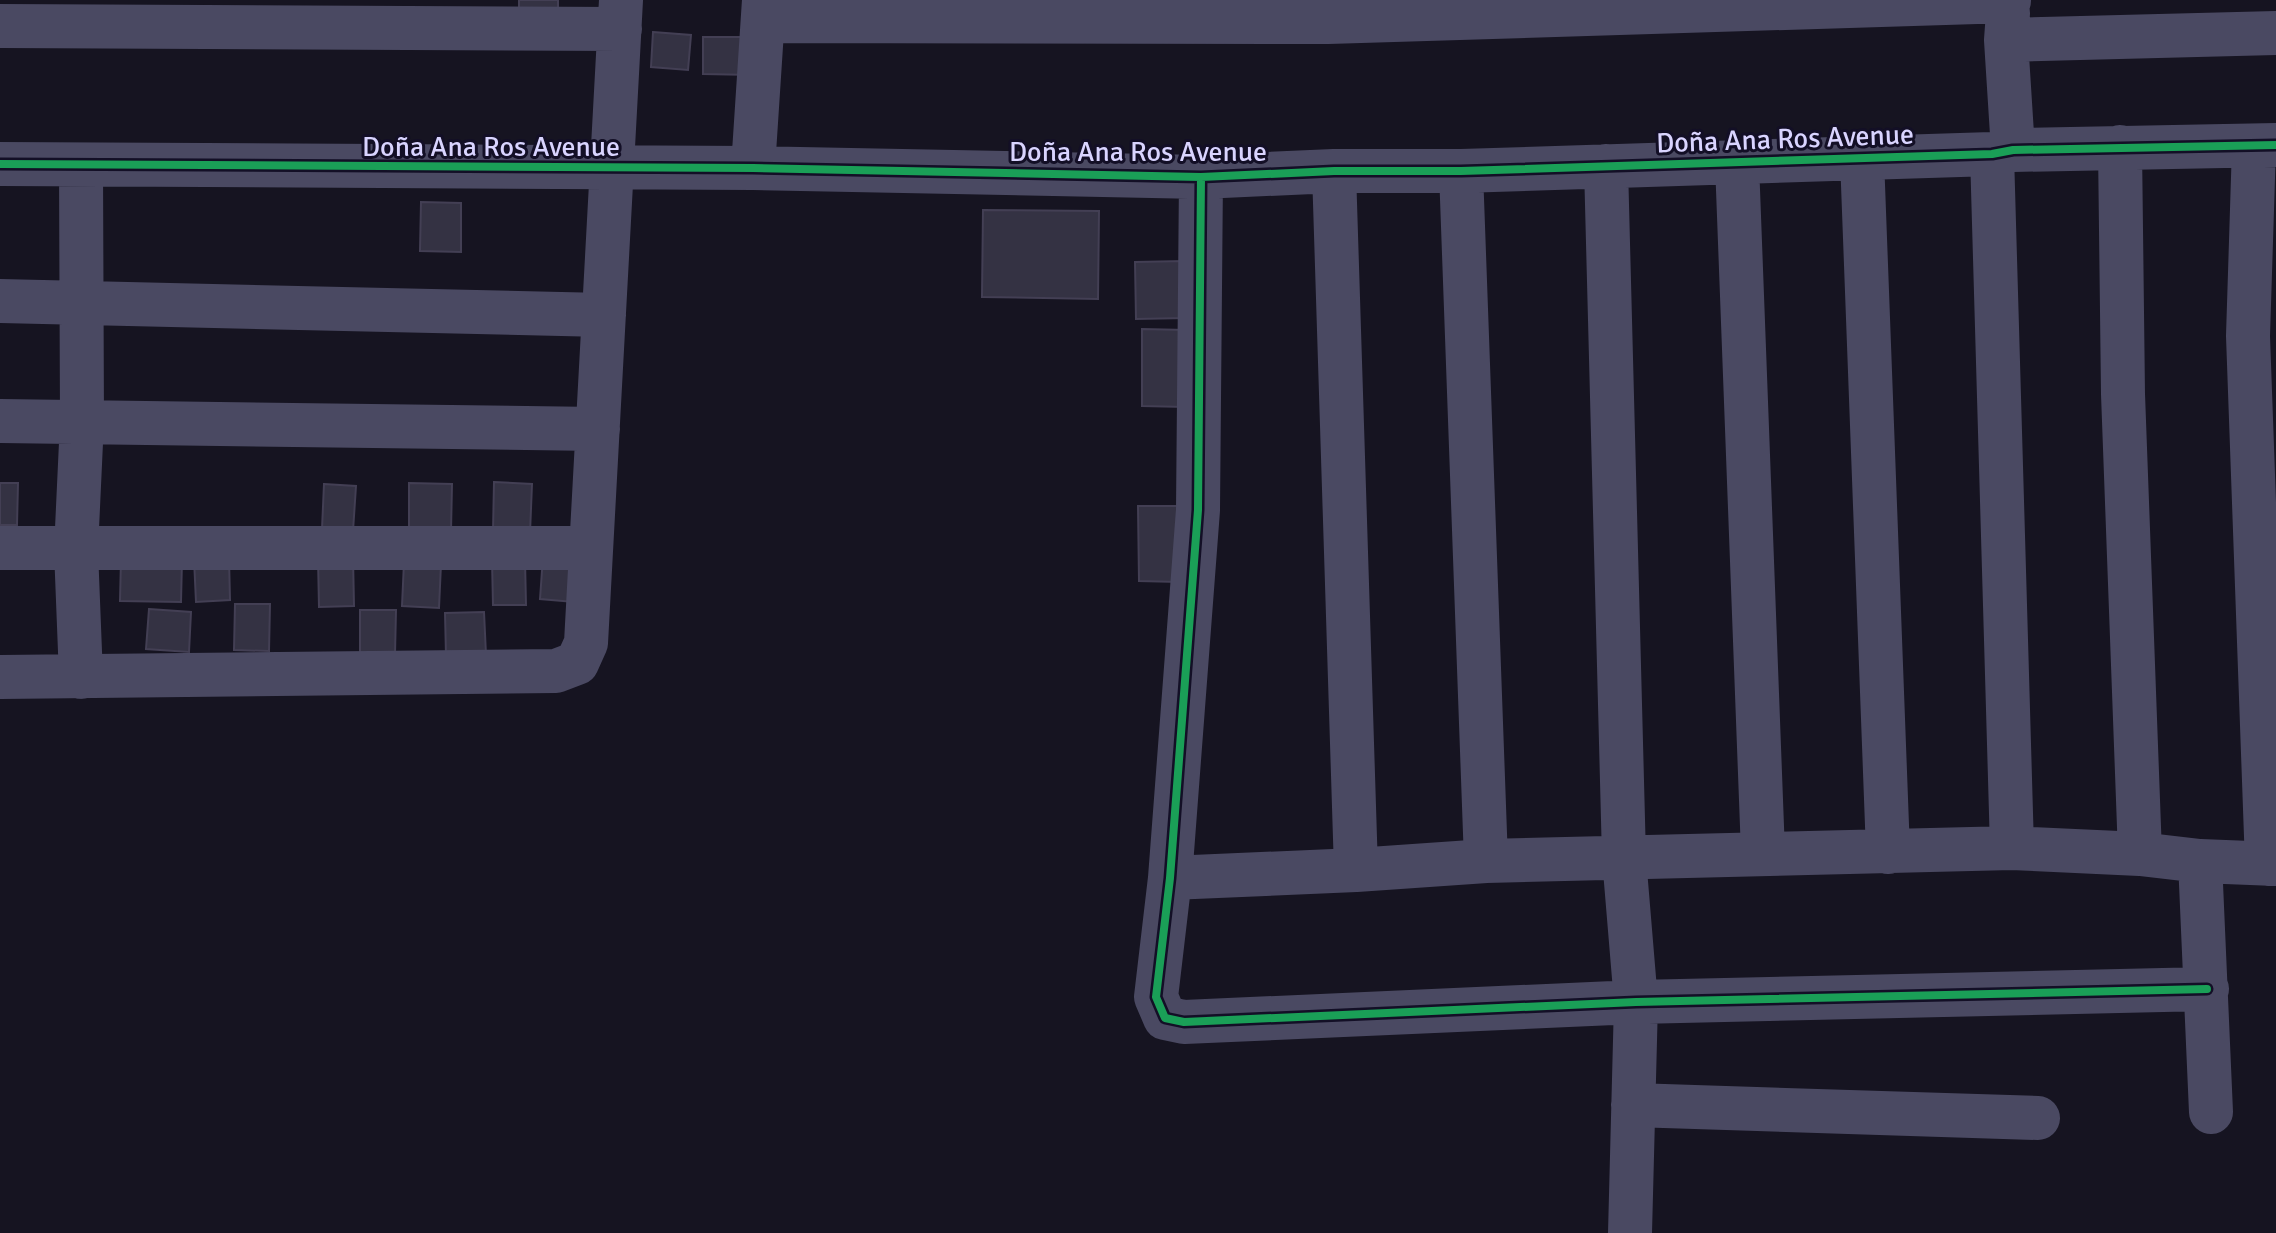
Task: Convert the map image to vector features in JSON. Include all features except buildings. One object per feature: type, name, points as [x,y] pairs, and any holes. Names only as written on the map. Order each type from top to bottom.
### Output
[{"type":"street","points":[[753,168],[764,10],[1328,22],[2008,14],[2276,33]]},
{"type":"street","points":[[0,26],[621,14],[586,643],[577,663],[556,671],[0,677]]},
{"type":"street","points":[[2008,14],[2003,152],[2012,848]]},
{"type":"street","points":[[1170,878],[1486,861],[2012,848],[2272,864],[2248,336],[2265,146]]},
{"type":"street","name":"Doña Ana Ros Avenue","points":[[0,164],[753,168],[1201,177],[1334,171],[1461,171],[1737,163],[2120,147],[2265,146]]},
{"type":"street","points":[[2120,147],[2123,394],[2140,854]]},
{"type":"street","points":[[1862,158],[1888,852]]},
{"type":"street","points":[[1737,163],[1763,853]]},
{"type":"street","points":[[81,166],[82,421],[76,550],[81,677]]},
{"type":"street","points":[[1606,166],[1624,858],[1636,1002],[1630,1233]]},
{"type":"street","points":[[1334,171],[1356,870]]},
{"type":"street","points":[[1461,171],[1486,861]]},
{"type":"street","points":[[1201,177],[1198,510],[1170,878],[1156,997],[1165,1018],[1184,1022],[1636,1002],[2207,989]]},
{"type":"street","points":[[0,301],[604,315]]},
{"type":"street","points":[[0,421],[598,429]]},
{"type":"street","points":[[0,548],[591,548]]},
{"type":"street","points":[[2200,861],[2211,1112]]},
{"type":"street","points":[[1633,1105],[2038,1118]]},
{"type":"cycle path","points":[[0,164],[753,168],[1201,177],[1992,154],[2013,150],[2276,145]]},
{"type":"cycle path","points":[[1201,177],[1198,510],[1170,878],[1156,997],[1165,1018],[1184,1022],[1636,1002],[2207,989]]}]
